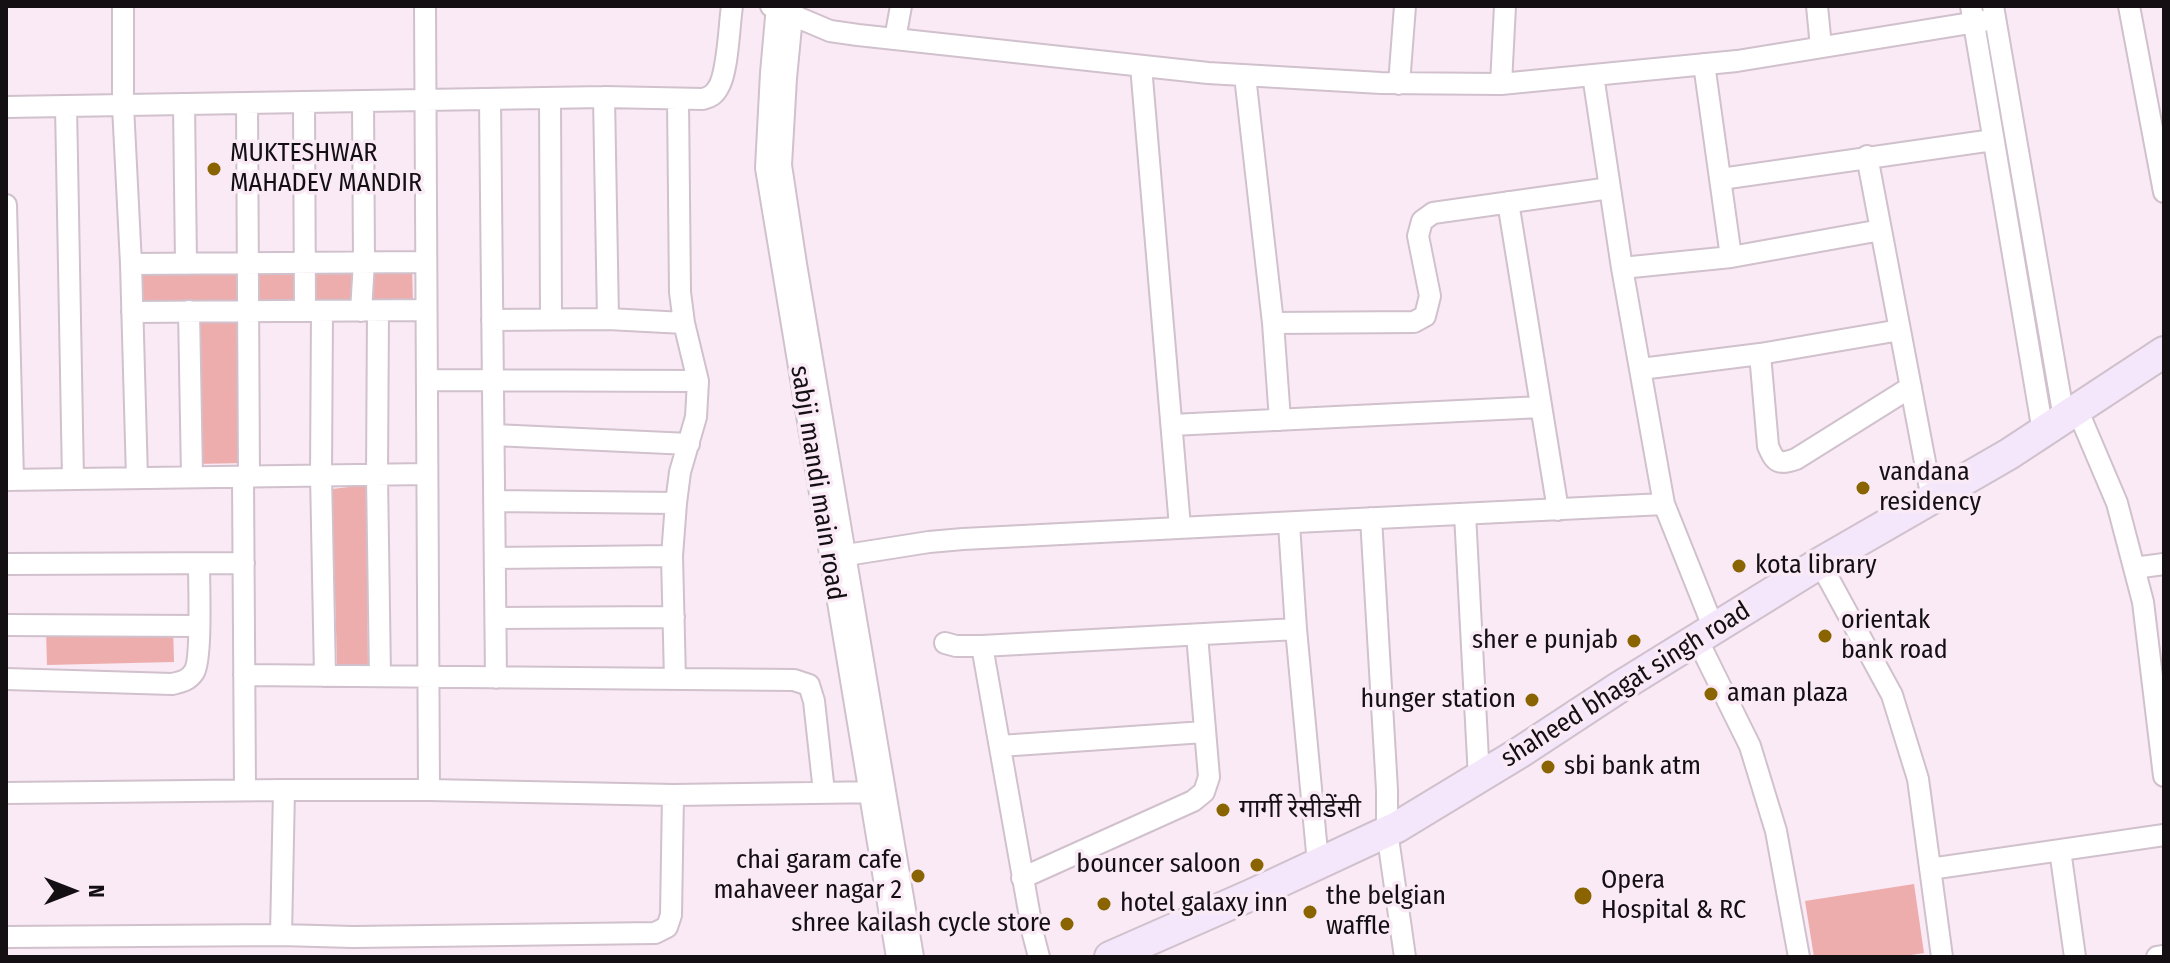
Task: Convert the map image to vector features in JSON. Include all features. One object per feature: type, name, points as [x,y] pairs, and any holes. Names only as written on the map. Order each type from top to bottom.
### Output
[{"type":"street","points":[[123,6],[123,106],[137,478]]},
{"type":"street","points":[[425,6],[429,790]]},
{"type":"street","points":[[6,107],[604,97],[703,99],[712,96],[723,75],[732,6]]},
{"type":"street","points":[[895,39],[901,6]]},
{"type":"street","points":[[1399,84],[1405,6]]},
{"type":"street","points":[[1501,84],[1505,6]]},
{"type":"street","points":[[1817,6],[1821,47]]},
{"type":"street","points":[[2129,6],[2164,192]]},
{"type":"street","points":[[782,8],[830,31],[1245,76],[1399,84],[1501,84],[1704,64],[1821,47],[1972,14],[1994,13],[2061,419]]},
{"type":"street","name":"sabji mandi main road","points":[[782,8],[766,168],[838,557],[877,792],[897,957]]},
{"type":"street","points":[[1972,14],[1993,140],[2061,419],[2117,503],[2143,602],[2164,776]]},
{"type":"street","points":[[1704,64],[1731,257]]},
{"type":"street","points":[[1141,66],[1180,527]]},
{"type":"street","points":[[1593,75],[1622,268],[1664,504],[1706,634],[1750,746],[1776,831],[1799,957]]},
{"type":"street","points":[[1245,76],[1273,323],[1280,420]]},
{"type":"street","points":[[604,97],[608,319]]},
{"type":"street","points":[[550,98],[551,319]]},
{"type":"street","points":[[490,99],[496,678]]},
{"type":"street","points":[[675,679],[672,556],[676,503],[680,472],[696,417],[698,381],[680,292],[678,100]]},
{"type":"street","points":[[363,101],[364,262],[370,311],[377,476],[380,676]]},
{"type":"street","points":[[304,102],[306,263],[314,311],[325,676]]},
{"type":"street","points":[[245,790],[247,103]]},
{"type":"street","points":[[184,104],[186,264]]},
{"type":"street","points":[[66,106],[73,479]]},
{"type":"street","points":[[1721,179],[1993,140]]},
{"type":"street","points":[[1867,156],[1932,499]]},
{"type":"street","points":[[1273,323],[1414,322],[1425,316],[1430,296],[1418,236],[1422,221],[1433,213],[1610,188]]},
{"type":"street","points":[[1508,202],[1558,510]]},
{"type":"street","points":[[6,205],[10,480],[427,474]]},
{"type":"street","points":[[1622,268],[1731,257],[1881,230]]},
{"type":"street","points":[[131,264],[426,262]]},
{"type":"street","points":[[132,312],[426,310]]},
{"type":"street","points":[[189,311],[192,477]]},
{"type":"street","points":[[492,320],[608,319],[684,323]]},
{"type":"street","points":[[1641,369],[1760,354],[1900,330]]},
{"type":"street","name":"shaheed bhagat singh road","points":[[1110,957],[1387,831],[1479,778],[1820,563],[2009,454],[2164,352]]},
{"type":"street","points":[[1760,354],[1768,446],[1778,462],[1796,459],[1911,387]]},
{"type":"street","points":[[427,380],[698,381]]},
{"type":"street","points":[[1172,425],[1541,407]]},
{"type":"street","points":[[494,435],[689,444]]},
{"type":"street","points":[[494,501],[676,503]]},
{"type":"street","points":[[838,557],[929,542],[1664,504]]},
{"type":"street","points":[[1465,514],[1479,778]]},
{"type":"street","points":[[1371,518],[1387,831],[1405,957]]},
{"type":"street","points":[[1289,524],[1318,863]]},
{"type":"street","points":[[495,558],[672,556]]},
{"type":"street","points":[[6,564],[244,563]]},
{"type":"street","points":[[1820,563],[1892,695],[1918,779],[1942,957]]},
{"type":"street","points":[[6,679],[172,684],[187,680],[195,670],[198,655],[199,564]]},
{"type":"street","points":[[2134,568],[2164,564]]},
{"type":"street","points":[[496,618],[674,617]]},
{"type":"street","points":[[6,625],[198,626]]},
{"type":"street","points":[[945,643],[982,646],[1296,629]]},
{"type":"street","points":[[1022,878],[1193,801],[1204,792],[1209,777],[1197,635]]},
{"type":"street","points":[[982,646],[1022,878],[1039,957]]},
{"type":"street","points":[[244,675],[794,680],[809,685],[814,701],[824,792]]},
{"type":"street","points":[[1000,746],[1204,732]]},
{"type":"street","points":[[281,935],[284,790]]},
{"type":"street","points":[[6,793],[429,790],[673,795],[877,792],[913,957]]},
{"type":"street","points":[[6,937],[281,935],[354,947],[655,933],[667,927],[671,915],[673,795]]},
{"type":"street","points":[[1930,869],[2164,835]]},
{"type":"street","points":[[2060,850],[2075,957]]},
{"type":"street","points":[[2157,957],[2164,956]]},
{"type":"shaded area","points":[[412,267],[413,304],[136,306],[136,269]]},
{"type":"shaded area","points":[[195,319],[243,319],[244,463],[196,464]]},
{"type":"shaded area","points":[[366,485],[368,667],[337,665],[332,489]]},
{"type":"shaded area","points":[[173,626],[174,662],[47,665],[46,630]]},
{"type":"shaded area","points":[[1914,884],[1924,953],[1898,957],[1814,957],[1805,901]]},
{"type":"place","name":"MUKTESHWAR MAHADEV MANDIR","points":[[214,169]]},
{"type":"place","name":"vandana residency","points":[[1863,488]]},
{"type":"place","name":"kota library","points":[[1739,566]]},
{"type":"place","name":"orientak bank road","points":[[1825,636]]},
{"type":"place","name":"sher e punjab","points":[[1634,641]]},
{"type":"place","name":"aman plaza","points":[[1711,694]]},
{"type":"place","name":"hunger station","points":[[1532,700]]},
{"type":"place","name":"sbi bank atm","points":[[1548,767]]},
{"type":"place","name":"गार्गी रेसीडेंसी","points":[[1223,810]]},
{"type":"place","name":"bouncer saloon","points":[[1257,865]]},
{"type":"place","name":"chai garam cafe mahaveer nagar 2","points":[[918,876]]},
{"type":"place","name":"Opera Hospital & RC","points":[[1583,896]]},
{"type":"place","name":"hotel galaxy inn","points":[[1104,904]]},
{"type":"place","name":"the belgian waffle","points":[[1310,912]]},
{"type":"place","name":"shree kailash cycle store","points":[[1067,924]]}]
